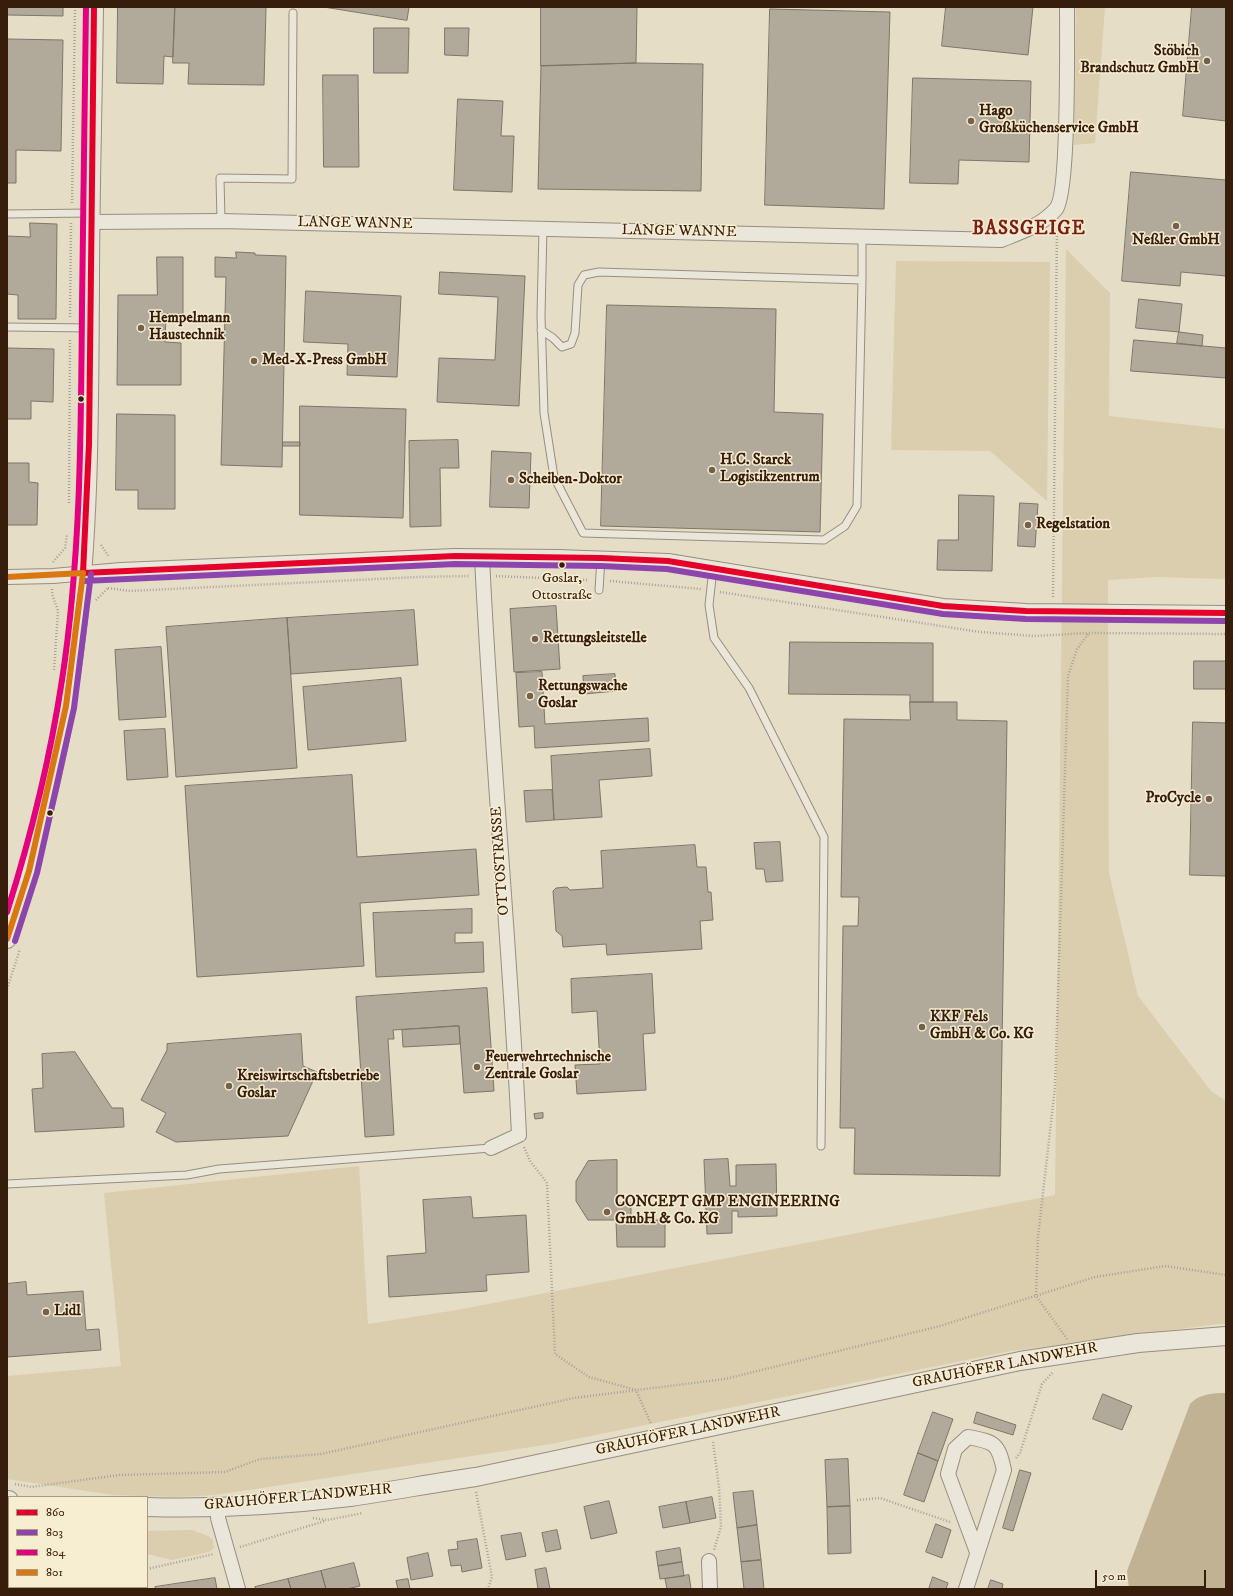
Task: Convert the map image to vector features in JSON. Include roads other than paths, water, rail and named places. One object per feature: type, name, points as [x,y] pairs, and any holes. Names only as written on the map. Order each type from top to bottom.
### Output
[{"type":"street","points":[[7,939],[29,871],[66,706],[83,573],[89,460],[90,218],[94,7]]},
{"type":"street","name":"LANGE WANNE","points":[[90,218],[1001,240],[1036,226],[1057,208],[1064,174],[1067,7]]},
{"type":"street","points":[[7,577],[447,557],[601,558],[668,562],[943,606],[1052,612],[1226,613]]},
{"type":"street","name":"OTTOSTRASSE","points":[[482,557],[519,1135],[492,1148]]},
{"type":"street","name":"GRAUHÖFER LANDWEHR","points":[[148,1507],[218,1507],[293,1502],[378,1492],[476,1477],[658,1439],[943,1376],[1077,1351],[1138,1343],[1226,1336]]},
{"type":"street","points":[[966,1589],[1004,1470],[1000,1450],[987,1441],[968,1438],[955,1449],[948,1474],[977,1552]]},
{"type":"street","points":[[218,1507],[218,1518],[238,1589]]},
{"type":"street","points":[[710,1561],[710,1589]]},
{"type":"lane","points":[[221,220],[220,178],[292,179],[293,13]]},
{"type":"lane","points":[[7,214],[72,214],[90,218]]},
{"type":"lane","points":[[543,228],[541,330],[544,413],[554,477],[583,533],[824,540],[845,526],[856,506],[862,236]]},
{"type":"lane","points":[[541,330],[553,338],[562,347],[571,344],[575,333],[578,286],[584,275],[598,272],[862,280]]},
{"type":"lane","points":[[7,328],[90,328]]},
{"type":"lane","points":[[599,590],[601,558]]},
{"type":"lane","points":[[713,569],[709,605],[714,638],[749,688],[824,837],[821,1146]]},
{"type":"lane","points":[[7,1184],[187,1175],[219,1169],[492,1148]]},
{"type":"place","name":"Stöbich Brandschutz GmbH","points":[[1207,61]]},
{"type":"place","name":"Hago Großküchenservice GmbH","points":[[971,121]]},
{"type":"place","name":"Neßler GmbH","points":[[1176,226]]},
{"type":"place","name":"Hempelmann Haustechnik","points":[[141,328]]},
{"type":"place","name":"Med-X-Press GmbH","points":[[254,361]]},
{"type":"place","name":"H.C. Starck Logistikzentrum","points":[[712,470]]},
{"type":"place","name":"Scheiben-Doktor","points":[[511,480]]},
{"type":"place","name":"Regelstation","points":[[1028,525]]},
{"type":"place","name":"Goslar, Ottostraße","points":[[562,565]]},
{"type":"place","name":"Rettungsleitstelle","points":[[535,639]]},
{"type":"place","name":"Rettungswache Goslar","points":[[530,696]]},
{"type":"place","name":"ProCycle","points":[[1209,799]]},
{"type":"place","name":"KKF Fels GmbH & Co. KG","points":[[922,1027]]},
{"type":"place","name":"Feuerwehrtechnische Zentrale Goslar","points":[[477,1067]]},
{"type":"place","name":"Kreiswirtschaftsbetriebe Goslar","points":[[229,1086]]},
{"type":"place","name":"CONCEPT GMP ENGINEERING GmbH & Co. KG","points":[[607,1212]]},
{"type":"place","name":"Lidl","points":[[46,1312]]},
{"type":"district","name":"BASSGEIGE","points":[[1029,230]]}]
